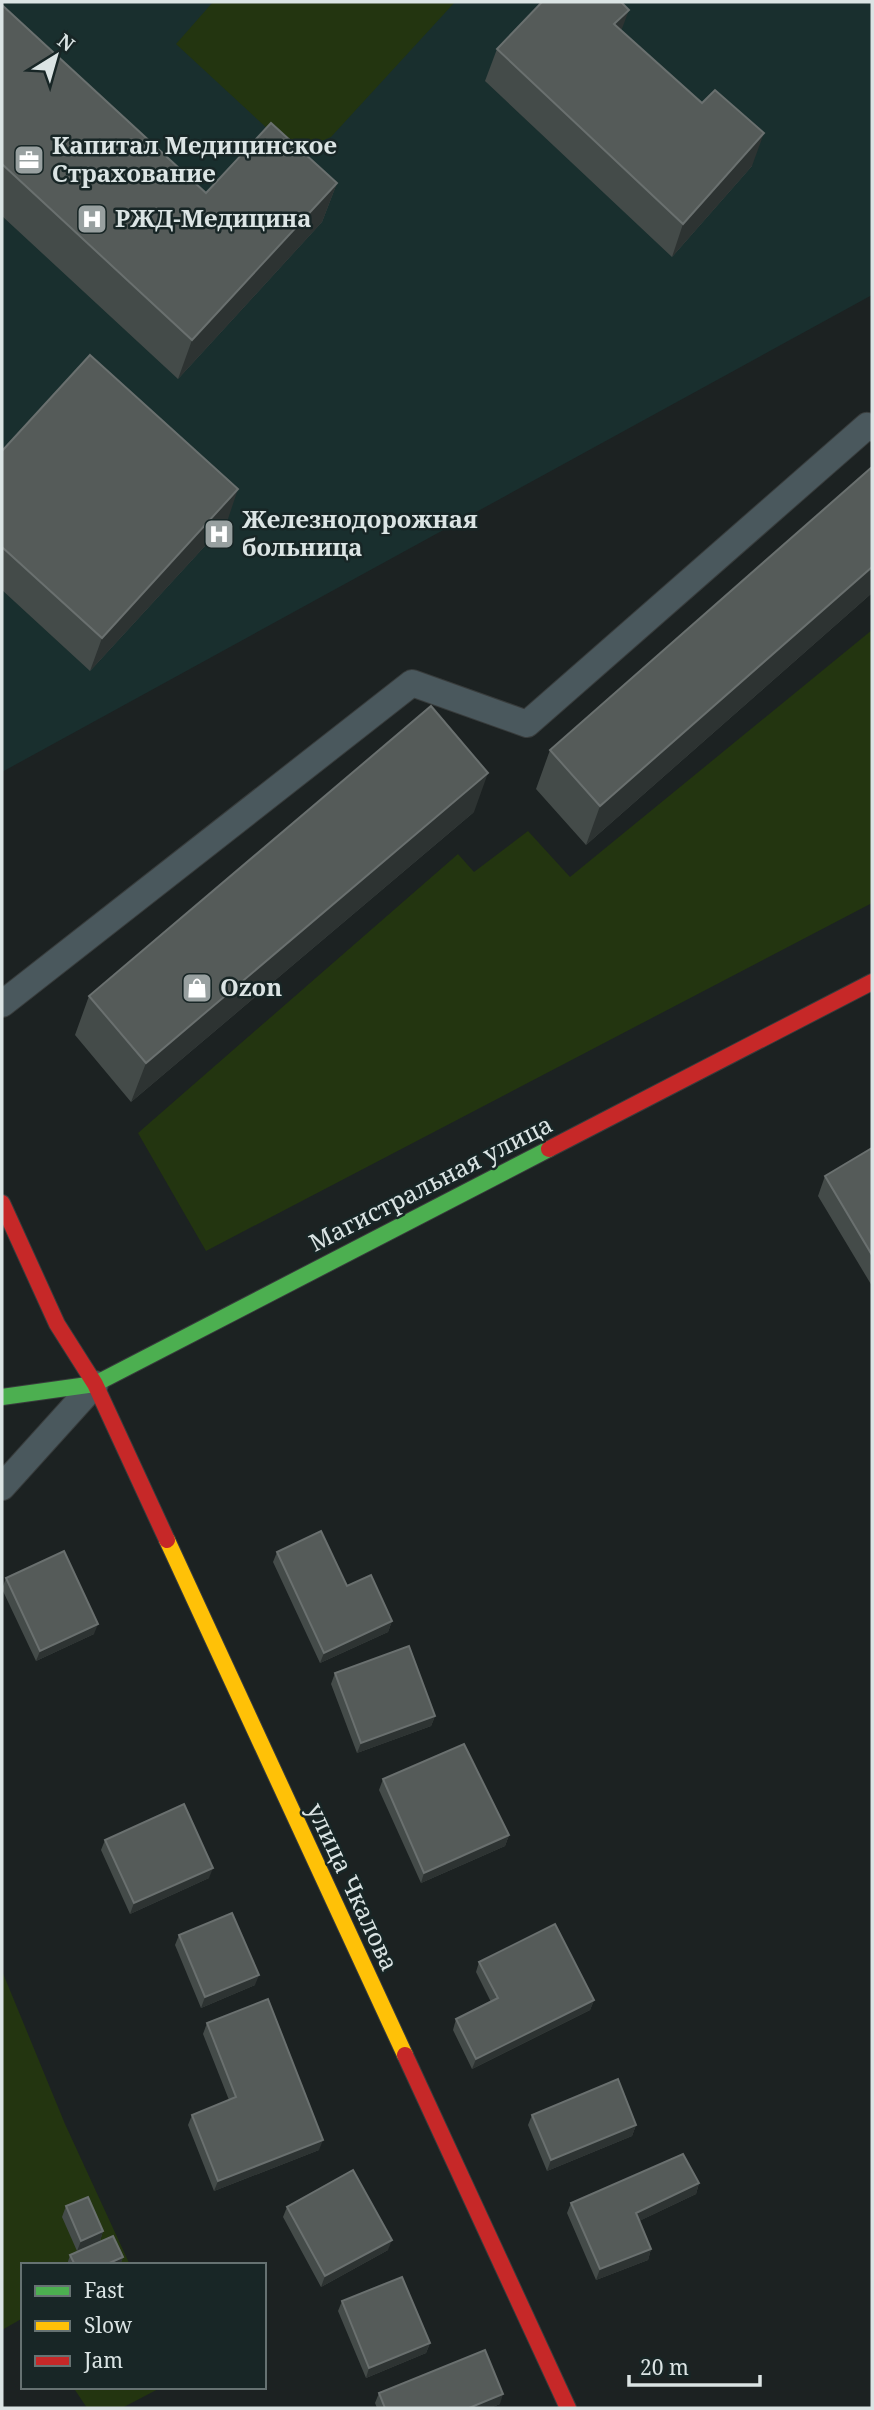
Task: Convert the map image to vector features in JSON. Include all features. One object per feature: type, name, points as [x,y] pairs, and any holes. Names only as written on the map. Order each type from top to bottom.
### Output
[{"type":"street","name":"Магистральная улица","points":[[2,1397],[95,1384],[872,982]]},
{"type":"street","name":"улица Чкалова","points":[[2,1203],[57,1324],[95,1384],[568,2408]]},
{"type":"lane","points":[[2,1004],[412,683],[527,724],[867,426],[872,428]]},
{"type":"lane","points":[[2,1488],[95,1384]]},
{"type":"shaded area","name":"Железнодорожная больница","points":[[2,2],[872,2],[872,295],[2,772]]},
{"type":"green space","points":[[213,2],[455,2],[331,137],[300,150],[271,132],[176,44]]},
{"type":"green space","points":[[872,630],[872,903],[206,1251],[138,1133],[458,854],[474,872],[528,831],[570,877]]},
{"type":"green space","points":[[2,1971],[65,2124],[129,2263],[21,2263],[21,2319],[2,2330]]},
{"type":"green space","points":[[74,2389],[158,2389],[122,2408],[87,2408]]},
{"type":"building","points":[[542,2],[621,2],[629,10],[614,24],[702,103],[715,90],[764,133],[683,224],[497,49]]},
{"type":"building","name":"РЖД-Медицина","points":[[2,5],[206,193],[271,123],[337,183],[192,340],[2,164]]},
{"type":"building","points":[[90,355],[238,489],[102,638],[2,547],[2,451]]},
{"type":"building","points":[[872,467],[872,567],[600,806],[550,750]]},
{"type":"building","points":[[431,706],[488,773],[146,1063],[89,996]]},
{"type":"building","points":[[872,1148],[872,1255],[825,1176]]},
{"type":"building","points":[[321,1531],[347,1586],[371,1575],[392,1621],[324,1653],[277,1552]]},
{"type":"building","points":[[64,1551],[98,1624],[40,1651],[6,1578]]},
{"type":"building","points":[[409,1646],[435,1716],[361,1743],[335,1673]]},
{"type":"building","points":[[464,1744],[509,1835],[424,1873],[383,1779]]},
{"type":"building","points":[[184,1804],[213,1868],[134,1903],[105,1840]]},
{"type":"building","points":[[232,1913],[259,1975],[205,1997],[179,1935]]},
{"type":"building","points":[[555,1924],[594,2000],[476,2059],[456,2019],[498,1998],[479,1962]]},
{"type":"building","points":[[268,1999],[323,2140],[218,2181],[192,2115],[236,2097],[207,2023]]},
{"type":"building","points":[[618,2079],[636,2125],[551,2160],[532,2115]]},
{"type":"building","points":[[683,2154],[699,2183],[636,2213],[651,2249],[600,2269],[571,2203]]},
{"type":"building","points":[[353,2170],[392,2240],[325,2276],[287,2207]]},
{"type":"building","points":[[88,2197],[103,2231],[81,2241],[66,2206]]},
{"type":"building","points":[[113,2236],[123,2257],[110,2263],[74,2263],[70,2255]]},
{"type":"building","points":[[402,2277],[430,2343],[369,2368],[342,2301]]},
{"type":"building","points":[[485,2350],[503,2394],[469,2408],[385,2408],[379,2393]]},
{"type":"traffic: fast","points":[[2,1397],[95,1384],[549,1149]]},
{"type":"traffic: slow","points":[[167,1540],[405,2055]]},
{"type":"traffic: jam","points":[[549,1149],[872,982]]},
{"type":"traffic: jam","points":[[2,1203],[57,1324],[95,1384],[167,1540]]},
{"type":"traffic: jam","points":[[405,2055],[568,2408]]},
{"type":"place","name":"Капитал Медицинское Страхование","points":[[29,160]]},
{"type":"place","name":"РЖД-Медицина","points":[[92,219]]},
{"type":"place","name":"Железнодорожная больница","points":[[219,534]]},
{"type":"place","name":"Ozon","points":[[197,988]]}]
